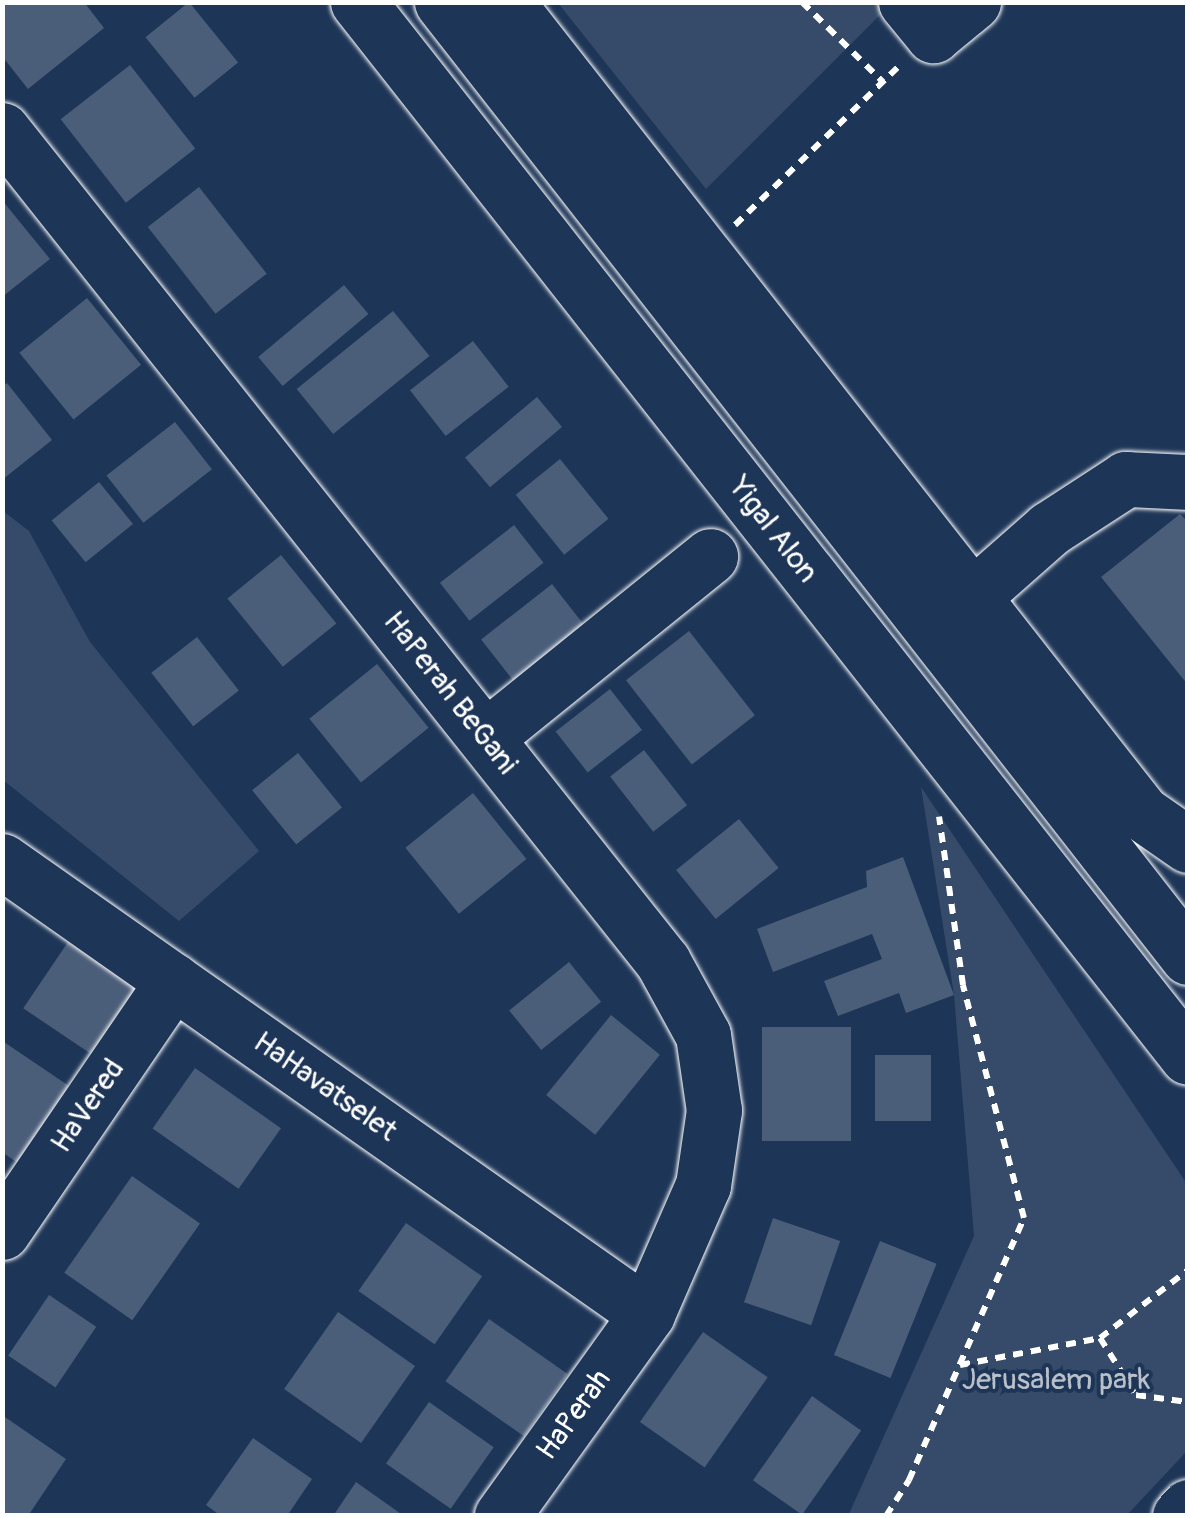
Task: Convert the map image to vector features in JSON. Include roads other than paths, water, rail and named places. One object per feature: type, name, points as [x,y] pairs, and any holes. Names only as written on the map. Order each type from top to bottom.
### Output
[{"type":"street","name":"Yigal Alon","points":[[358,2],[1188,1057]]},
{"type":"street","name":"Yigal Alon","points":[[442,2],[1188,956]]},
{"type":"street","points":[[506,2],[1142,813],[1188,845]]},
{"type":"street","name":"HaPerah BeGani","points":[[2,130],[663,962],[703,1035],[714,1110],[703,1184],[646,1314]]},
{"type":"street","points":[[972,596],[1048,529],[1126,479],[1188,482]]},
{"type":"street","points":[[486,738],[710,556]]},
{"type":"street","name":"HaHavatselet","points":[[2,860],[646,1314]]},
{"type":"street","name":"HaVered","points":[[2,1232],[173,980]]},
{"type":"street","name":"HaPerah","points":[[502,1516],[646,1314]]},
{"type":"street","points":[[1180,1516],[1188,1507]]},
{"type":"park label","name":"Jerusalem park","points":[[1056,1380]]}]
